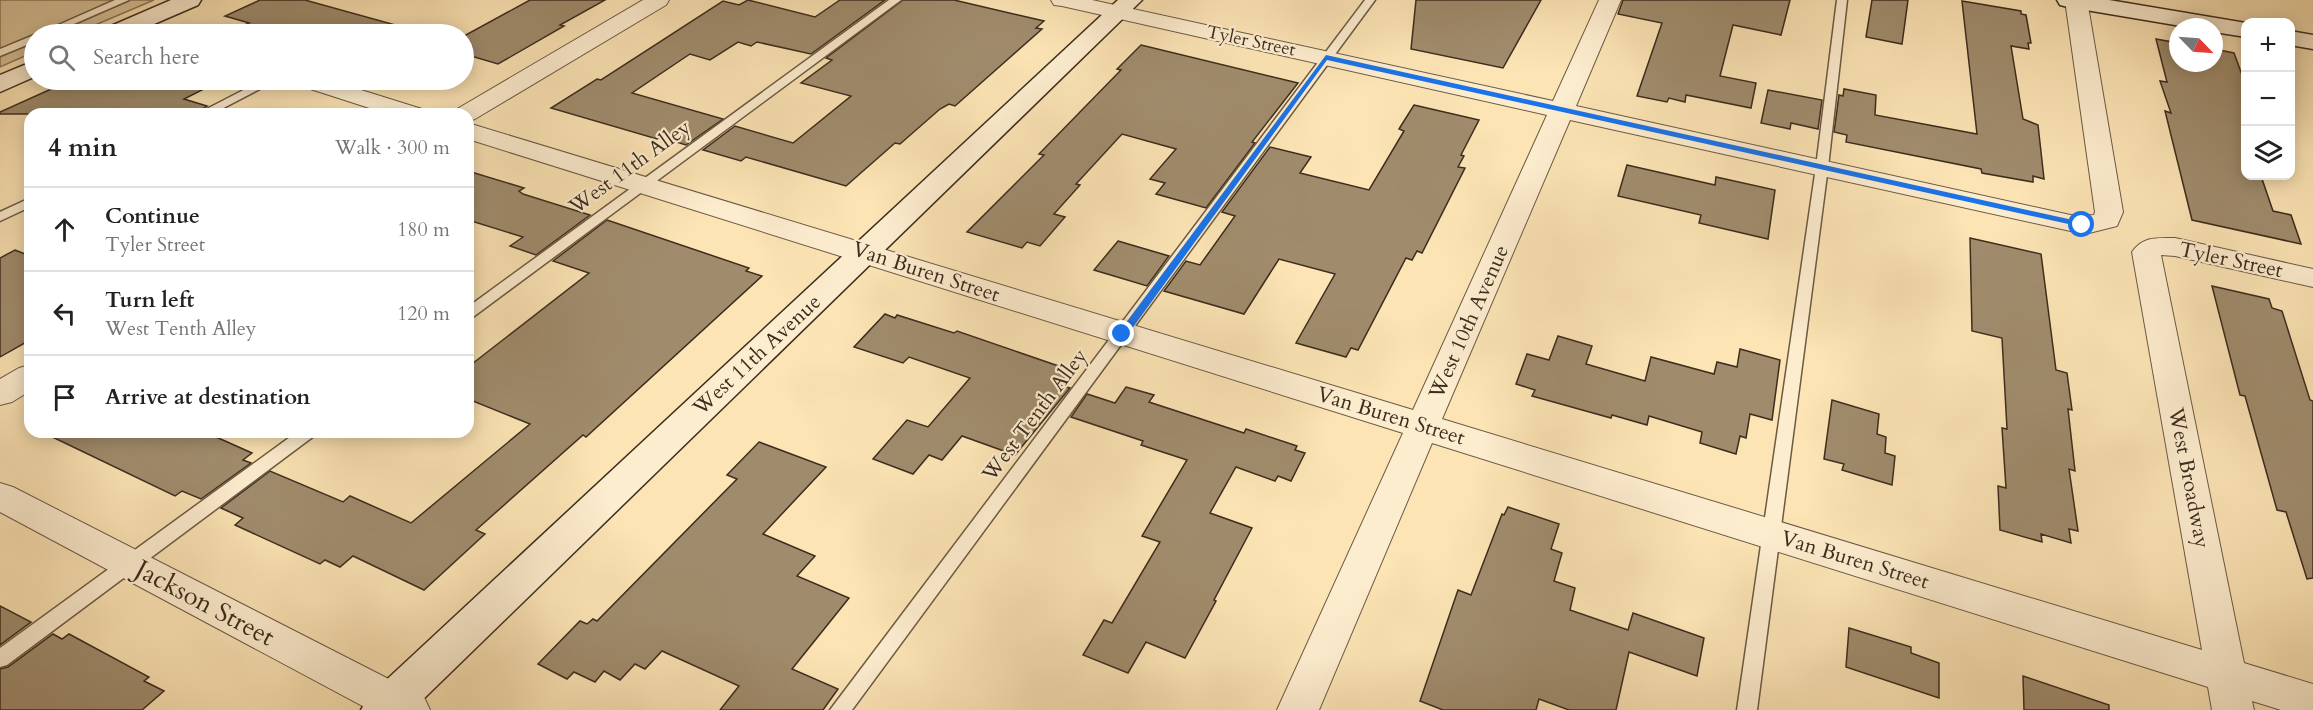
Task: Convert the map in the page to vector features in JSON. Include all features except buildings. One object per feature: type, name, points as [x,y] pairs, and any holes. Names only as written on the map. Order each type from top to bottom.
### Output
[{"type":"main road","points":[[136,24],[190,0]]},
{"type":"main road","points":[[2074,0],[2241,29]]},
{"type":"main road","name":"West 11th Avenue","points":[[394,707],[1125,6]]},
{"type":"main road","points":[[2295,39],[2313,42]]},
{"type":"main road","points":[[0,84],[24,73]]},
{"type":"street","points":[[474,109],[658,0]]},
{"type":"street","name":"Tyler Street","points":[[1062,0],[1125,6],[1326,57],[2075,224],[2089,225],[2107,220],[2109,212],[2074,0]]},
{"type":"street","name":"West 10th Avenue","points":[[1298,710],[1610,0]]},
{"type":"street","points":[[337,90],[394,108]]},
{"type":"street","name":"Van Buren Street","points":[[474,133],[2313,702]]},
{"type":"street","name":"Tyler Street","points":[[2148,248],[2175,247],[2313,278]]},
{"type":"street","name":"West Broadway","points":[[2148,248],[2146,252],[2233,710]]},
{"type":"street","points":[[0,394],[24,380]]},
{"type":"street","name":"Jackson Street","points":[[0,496],[129,563],[394,707]]},
{"type":"lane","points":[[67,24],[124,0]]},
{"type":"lane","name":"West 11th Alley","points":[[474,310],[896,0]]},
{"type":"lane","name":"West Tenth Alley","points":[[840,710],[1370,0]]},
{"type":"lane","points":[[1747,710],[1822,167],[1842,0]]},
{"type":"lane","points":[[0,53],[24,42]]},
{"type":"lane","points":[[215,108],[251,90]]},
{"type":"lane","points":[[0,217],[24,205]]},
{"type":"lane","points":[[0,658],[300,438]]},
{"type":"shaded area","points":[[0,0],[154,0],[98,24],[24,24],[24,56],[0,67]]},
{"type":"route","points":[[1122,334],[1326,57],[2082,225]]}]
